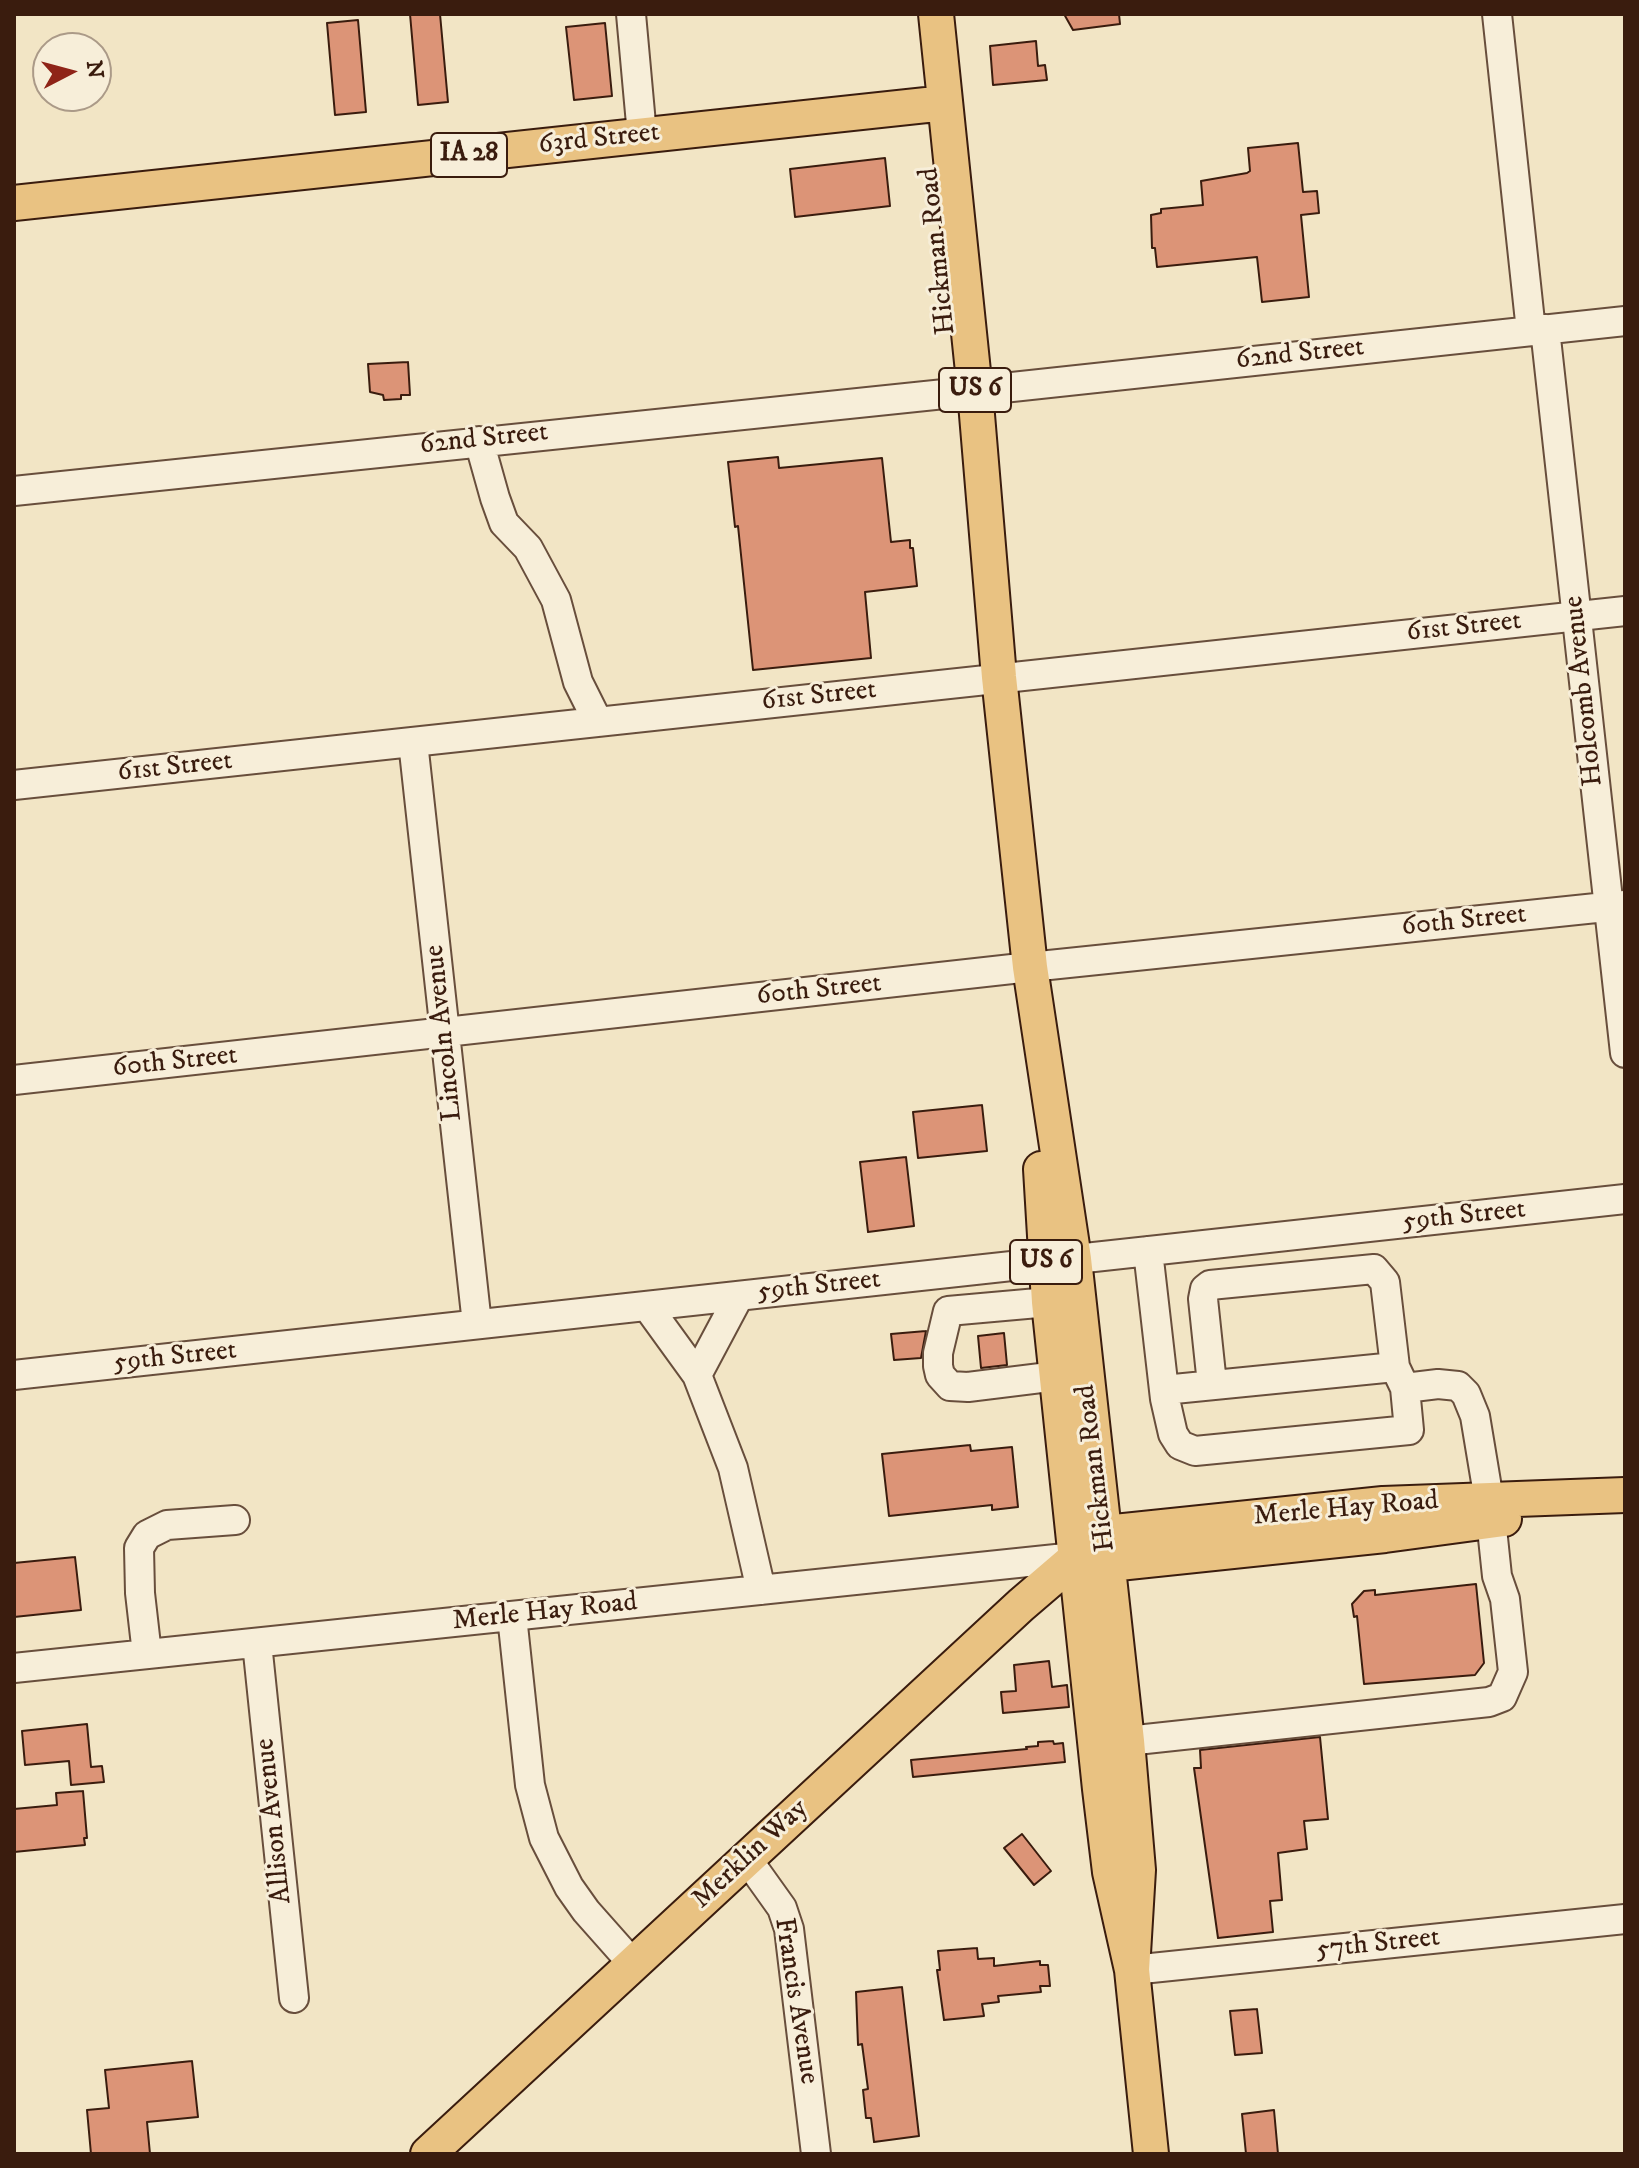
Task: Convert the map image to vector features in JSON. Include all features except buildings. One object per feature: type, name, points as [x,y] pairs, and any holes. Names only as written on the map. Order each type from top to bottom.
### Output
[{"type":"main road","name":"Hickman Road","points":[[914,14],[934,104],[964,392],[999,677],[1060,1261],[1098,1471],[1107,1548],[1138,1870],[1132,1970]]},
{"type":"main road","name":"Hickman Road","points":[[934,104],[936,14]]},
{"type":"main road","name":"63rd Street","points":[[14,203],[934,104]]},
{"type":"main road","name":"Hickman Road","points":[[1060,1261],[1049,1302],[1110,1872],[1132,1970],[1151,2154]]},
{"type":"main road","name":"US 6","points":[[1098,1471],[1105,1490],[1126,1512],[1162,1524],[1191,1524]]},
{"type":"main road","name":"Merle Hay Road","points":[[1107,1548],[1385,1535],[1490,1511],[1625,1498]]},
{"type":"main road","name":"Merle Hay Road","points":[[1075,1557],[1191,1524],[1383,1504],[1490,1511]]},
{"type":"main road","name":"Merklin Way","points":[[428,2154],[1075,1557]]},
{"type":"street","points":[[631,14],[642,135]]},
{"type":"street","name":"Holcomb Avenue","points":[[1497,14],[1617,906],[1625,1053]]},
{"type":"street","name":"62nd Street","points":[[14,491],[1625,321]]},
{"type":"street","points":[[479,441],[504,523],[528,548],[556,600],[578,682],[598,722]]},
{"type":"street","name":"61st Street","points":[[14,785],[1625,611]]},
{"type":"street","name":"Lincoln Avenue","points":[[413,742],[477,1324]]},
{"type":"street","name":"60th Street","points":[[14,1080],[1030,967],[1617,906]]},
{"type":"street","name":"59th Street","points":[[14,1375],[1625,1199]]},
{"type":"street","points":[[1148,1251],[1164,1390],[1173,1434],[1180,1445],[1195,1451],[1409,1430],[1385,1282],[1374,1269],[1358,1268],[1210,1285],[1205,1289],[1203,1299],[1212,1384]]},
{"type":"street","points":[[697,1375],[739,1296]]},
{"type":"street","points":[[1049,1302],[948,1311],[938,1366],[940,1375],[950,1386],[968,1387],[1057,1376]]},
{"type":"street","points":[[647,1306],[697,1375],[733,1468],[761,1590]]},
{"type":"street","points":[[1127,1741],[1489,1702],[1502,1697],[1513,1672],[1505,1599],[1497,1576],[1475,1416],[1466,1394],[1458,1386],[1400,1377],[1212,1384],[1164,1390]]},
{"type":"street","points":[[147,1654],[139,1548],[147,1535],[167,1525],[235,1520]]},
{"type":"street","name":"Merle Hay Road","points":[[14,1668],[1075,1557]]},
{"type":"street","points":[[512,1616],[530,1785],[544,1838],[569,1887],[633,1964]]},
{"type":"street","name":"Allison Avenue","points":[[257,1643],[294,1998]]},
{"type":"street","name":"Francis Avenue","points":[[747,1859],[782,1908],[789,1929],[816,2154]]},
{"type":"street","name":"57th Street","points":[[1132,1970],[1625,1919]]}]
